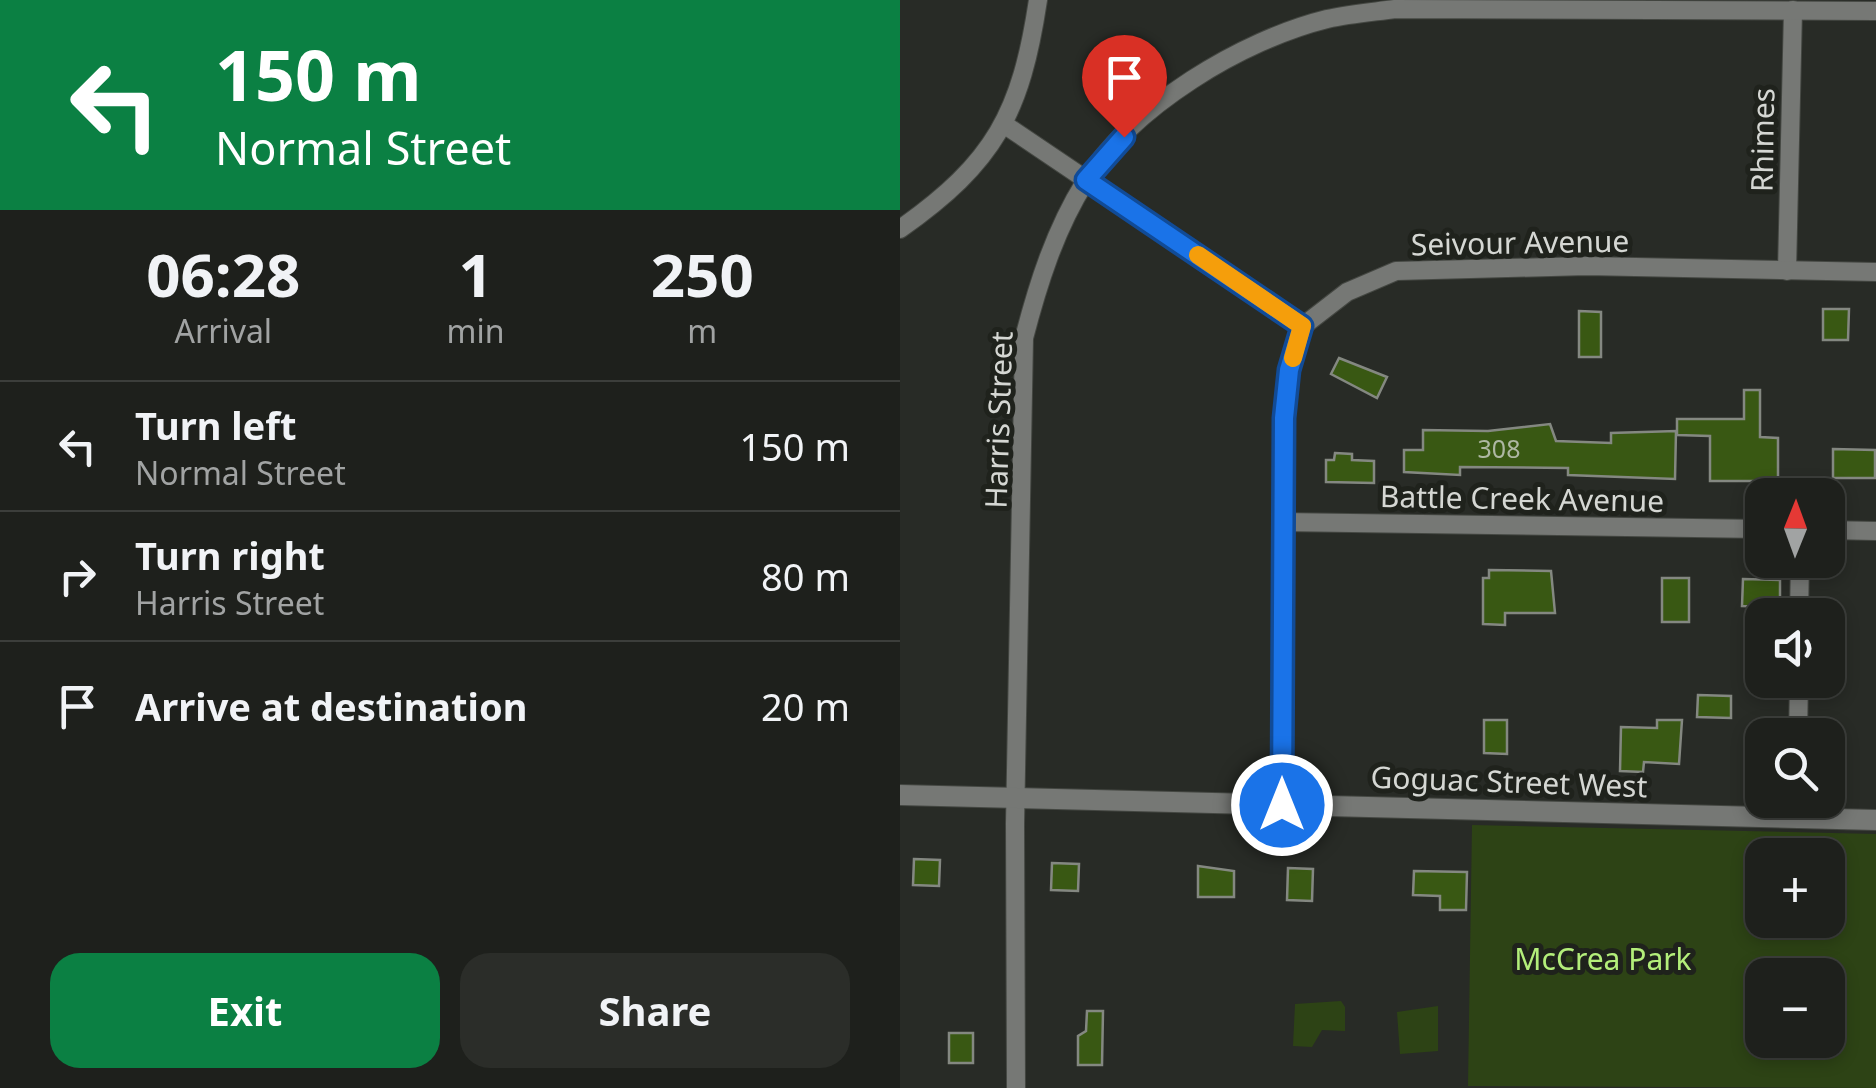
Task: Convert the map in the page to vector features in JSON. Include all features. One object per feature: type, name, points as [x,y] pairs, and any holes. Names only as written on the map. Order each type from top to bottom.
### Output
[{"type":"street","points":[[900,228],[974,169],[1005,125],[1029,62],[1038,0]]},
{"type":"street","name":"Harris Street","points":[[1016,1088],[1024,338],[1038,282],[1086,180],[1124,137],[1165,100],[1216,64],[1327,9],[1876,11]]},
{"type":"street","name":"Rhimes","points":[[1786,271],[1793,10]]},
{"type":"street","points":[[1005,125],[1302,326],[1288,386],[1282,522],[1282,805]]},
{"type":"street","name":"Seivour Avenue","points":[[1302,326],[1347,292],[1396,271],[1587,266],[1876,272]]},
{"type":"street","name":"Battle Creek Avenue","points":[[1282,522],[1745,529]]},
{"type":"street","points":[[1845,530],[1876,531]]},
{"type":"street","name":"Goguac Street West","points":[[900,796],[1282,805],[1745,809]]},
{"type":"street","name":"Goguac Street West","points":[[1845,816],[1876,820]]},
{"type":"green space","name":"McCrea Park","points":[[1472,825],[1876,834],[1876,1088],[1468,1086]]},
{"type":"green space","points":[[1341,1001],[1345,1007],[1345,1031],[1322,1030],[1312,1047],[1293,1046],[1295,1004]]},
{"type":"green space","points":[[1438,1006],[1438,1051],[1400,1054],[1397,1012]]},
{"type":"building","points":[[1823,309],[1849,309],[1848,340],[1823,340]]},
{"type":"building","points":[[1579,311],[1601,312],[1601,357],[1579,357]]},
{"type":"building","points":[[1339,358],[1387,377],[1377,398],[1331,374]]},
{"type":"building","points":[[1744,390],[1760,390],[1760,437],[1778,438],[1778,478],[1710,481],[1710,436],[1677,435],[1677,419],[1744,419]]},
{"type":"building","points":[[1550,424],[1556,441],[1611,443],[1611,433],[1676,431],[1675,479],[1568,475],[1568,468],[1460,467],[1460,475],[1404,472],[1404,450],[1423,450],[1423,430],[1488,431]]},
{"type":"building","points":[[1833,449],[1875,450],[1875,478],[1833,478]]},
{"type":"building","points":[[1335,453],[1352,454],[1352,460],[1374,461],[1374,483],[1326,482],[1326,460],[1334,460]]},
{"type":"building","points":[[1489,570],[1551,571],[1555,613],[1505,613],[1505,625],[1483,624],[1483,578],[1489,578]]},
{"type":"building","points":[[1662,578],[1689,578],[1689,622],[1662,622]]},
{"type":"building","points":[[1743,579],[1780,580],[1780,598],[1745,598],[1742,606]]},
{"type":"building","points":[[1698,695],[1731,696],[1731,718],[1697,717]]},
{"type":"building","points":[[1484,720],[1507,720],[1507,754],[1484,753]]},
{"type":"building","points":[[1657,720],[1682,720],[1679,764],[1644,762],[1643,772],[1620,771],[1621,727],[1657,728]]},
{"type":"building","points":[[914,859],[940,860],[939,886],[913,885]]},
{"type":"building","points":[[1052,863],[1079,864],[1078,891],[1051,890]]},
{"type":"building","points":[[1198,866],[1234,871],[1234,897],[1198,897]]},
{"type":"building","points":[[1288,868],[1313,869],[1312,901],[1287,900]]},
{"type":"building","points":[[1414,871],[1467,872],[1466,910],[1440,910],[1440,896],[1413,895]]},
{"type":"building","points":[[1087,1011],[1103,1011],[1102,1065],[1078,1065],[1078,1036],[1086,1031]]},
{"type":"building","points":[[949,1033],[973,1033],[973,1063],[949,1063]]},
{"type":"slow traffic","points":[[1198,255],[1302,326],[1293,358]]},
{"type":"route","points":[[1124,137],[1086,180],[1302,326],[1289,370],[1284,418],[1282,805]]}]
